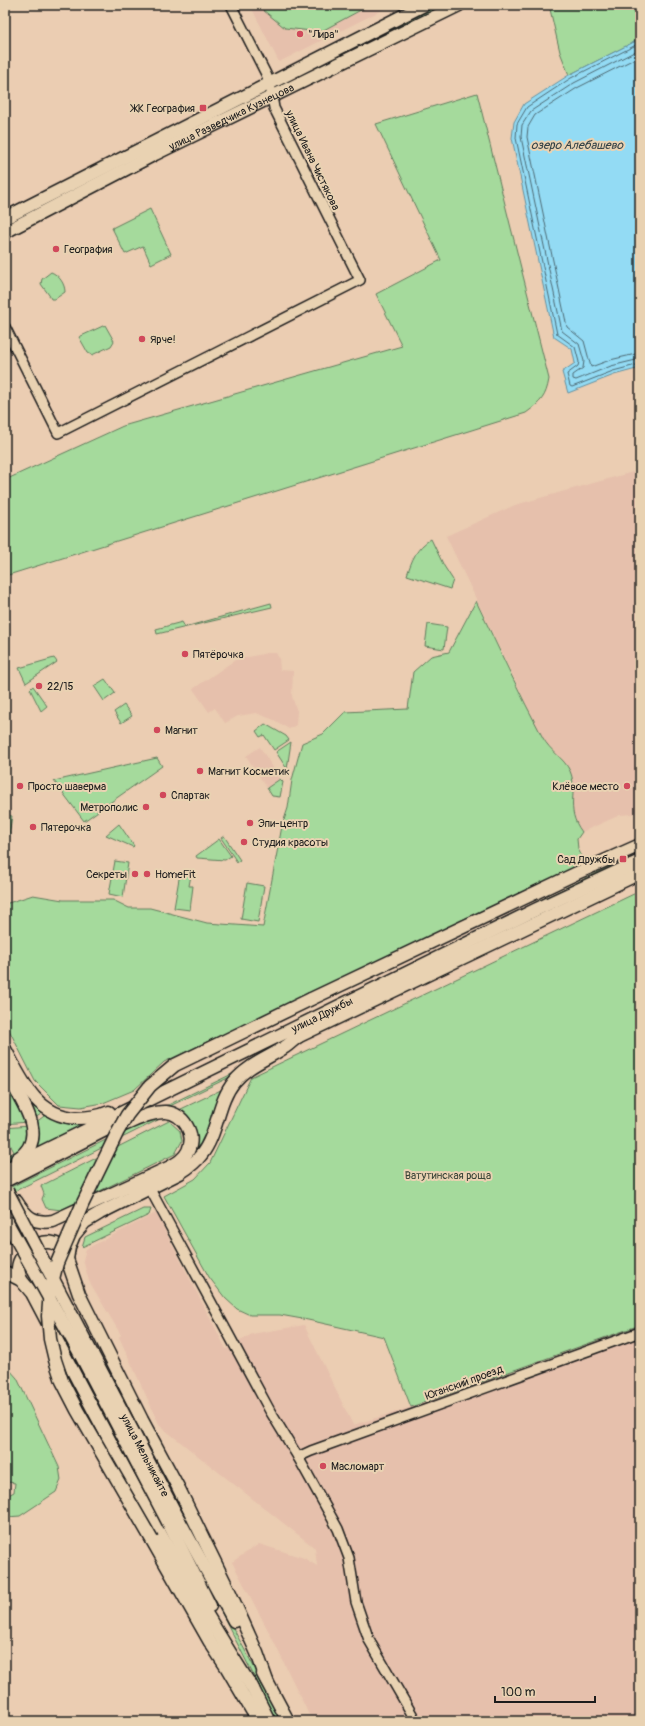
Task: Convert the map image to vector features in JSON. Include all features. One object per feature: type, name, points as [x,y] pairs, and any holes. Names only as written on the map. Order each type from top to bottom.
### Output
[{"type":"main road","name":"улица Разведчика Кузнецова","points":[[5,232],[155,154],[424,5]]},
{"type":"main road","name":"улица Разведчика Кузнецова","points":[[5,218],[271,90],[459,5]]},
{"type":"main road","points":[[258,1721],[210,1642],[77,1410],[62,1381],[50,1339],[48,1316],[50,1290],[57,1263],[82,1205],[118,1131],[131,1110],[150,1086],[175,1065],[578,872],[640,845]]},
{"type":"main road","name":"улица Дружбы","points":[[5,1170],[535,910],[640,861]]},
{"type":"main road","name":"улица Дружбы","points":[[6,1187],[98,1134],[162,1101],[640,873]]},
{"type":"main road","points":[[67,1259],[69,1247],[74,1236],[85,1222],[180,1173],[202,1155],[209,1141],[226,1095],[240,1075],[260,1060],[284,1047],[299,1036]]},
{"type":"main road","points":[[5,1049],[28,1091],[39,1103],[57,1114],[69,1118],[90,1118],[103,1115],[127,1104],[159,1095]]},
{"type":"main road","points":[[5,1072],[20,1100],[33,1130],[33,1140],[28,1150],[5,1166]]},
{"type":"main road","points":[[6,1187],[22,1211],[37,1221],[44,1222],[63,1217],[170,1167],[184,1157],[188,1151],[190,1138],[186,1124],[176,1115],[164,1112],[98,1134]]},
{"type":"main road","name":"улица Мельникайте","points":[[6,1187],[175,1523],[269,1721]]},
{"type":"main road","name":"улица Мельникайте","points":[[5,1219],[76,1348],[267,1681],[288,1721]]},
{"type":"main road","points":[[253,1689],[214,1628],[106,1436],[32,1293],[22,1280],[18,1268],[20,1262],[23,1256],[34,1246],[48,1243],[58,1245],[63,1249],[79,1294],[226,1586],[257,1653],[267,1681]]},
{"type":"main road","points":[[5,1272],[22,1280]]},
{"type":"street","name":"улица Ивана Чистякова","points":[[5,327],[58,433],[360,280],[274,108],[271,90],[266,74],[231,5]]},
{"type":"street","points":[[150,1189],[255,1384],[338,1529],[349,1558],[356,1602],[369,1640],[416,1721]]},
{"type":"street","name":"Юганский проезд","points":[[298,1457],[511,1377],[640,1332]]},
{"type":"shaded area","name":"\"Лира\"","points":[[250,5],[392,5],[279,62]]},
{"type":"shaded area","points":[[640,470],[640,810],[632,814],[620,815],[582,832],[576,824],[572,811],[573,780],[564,761],[544,741],[446,536],[515,505]]},
{"type":"shaded area","points":[[267,653],[276,653],[279,658],[280,670],[293,671],[292,696],[297,711],[296,725],[289,729],[274,720],[256,713],[238,716],[225,723],[215,708],[209,712],[193,689],[235,660]]},
{"type":"shaded area","points":[[260,747],[280,779],[267,788],[246,756]]},
{"type":"shaded area","points":[[156,1213],[226,1349],[252,1334],[304,1325],[353,1425],[411,1407],[640,1325],[640,1721],[312,1721],[271,1636],[232,1562],[259,1544],[304,1558],[317,1566],[315,1548],[160,1426],[119,1337],[121,1335],[89,1281],[83,1260],[86,1249]]},
{"type":"green space","points":[[260,5],[370,5],[320,32],[285,28],[263,10]]},
{"type":"green space","points":[[433,5],[448,5],[290,84],[288,82],[377,37]]},
{"type":"green space","points":[[549,5],[640,5],[640,39],[569,75],[560,52]]},
{"type":"green space","points":[[477,93],[549,379],[544,395],[536,406],[526,413],[5,576],[5,480],[123,426],[402,346],[376,294],[441,260],[376,124]]},
{"type":"green space","points":[[150,209],[171,254],[151,264],[143,246],[125,254],[112,228]]},
{"type":"green space","points":[[51,272],[59,278],[65,289],[65,292],[55,299],[51,299],[41,284],[42,279]]},
{"type":"green space","points":[[105,325],[114,341],[111,346],[92,355],[88,353],[79,337]]},
{"type":"green space","points":[[431,539],[444,566],[453,580],[450,589],[407,575],[418,550]]},
{"type":"green space","points":[[476,601],[543,738],[570,771],[573,786],[574,815],[582,832],[577,839],[578,849],[586,864],[164,1062],[134,1090],[103,1103],[81,1107],[59,1105],[35,1081],[5,1022],[5,904],[33,895],[63,900],[113,900],[129,908],[150,908],[207,923],[263,927],[282,826],[288,808],[292,780],[302,743],[323,734],[345,712],[408,709],[413,672],[431,656],[449,652]]},
{"type":"green space","points":[[271,603],[272,607],[157,634],[156,629],[182,622],[185,627]]},
{"type":"green space","points":[[428,624],[447,627],[444,649],[425,646]]},
{"type":"green space","points":[[54,658],[57,662],[26,683],[19,668]]},
{"type":"green space","points":[[105,679],[115,693],[104,701],[94,686]]},
{"type":"green space","points":[[33,686],[47,706],[41,711],[30,689]]},
{"type":"green space","points":[[124,705],[132,716],[121,723],[114,712]]},
{"type":"green space","points":[[265,724],[286,736],[289,740],[274,750],[264,735],[260,737],[256,731]]},
{"type":"green space","points":[[291,742],[287,769],[276,752]]},
{"type":"green space","points":[[157,758],[162,766],[84,821],[54,781]]},
{"type":"green space","points":[[280,779],[283,782],[280,797],[272,796],[267,788]]},
{"type":"green space","points":[[5,815],[12,816],[7,847],[5,846]]},
{"type":"green space","points":[[119,824],[134,846],[133,847],[106,835]]},
{"type":"green space","points":[[224,836],[240,860],[237,862],[221,838]]},
{"type":"green space","points":[[219,839],[231,856],[225,860],[197,858],[196,856]]},
{"type":"green space","points":[[115,861],[128,863],[123,897],[109,894]]},
{"type":"green space","points":[[611,866],[599,876],[535,905],[534,903]]},
{"type":"green space","points":[[180,873],[191,875],[189,886],[193,886],[190,910],[174,908]]},
{"type":"green space","points":[[247,883],[264,886],[258,922],[241,919]]},
{"type":"green space","name":"Ватутинская роща","points":[[640,891],[640,1325],[411,1407],[384,1337],[280,1315],[250,1315],[237,1309],[225,1298],[209,1277],[164,1196],[195,1179],[210,1163],[251,1077]]},
{"type":"green space","points":[[236,1072],[232,1076],[170,1106],[166,1106]]},
{"type":"green space","points":[[5,1081],[27,1122],[5,1124]]},
{"type":"green space","points":[[225,1088],[206,1139],[192,1156],[193,1136],[191,1125],[185,1115],[179,1110]]},
{"type":"green space","points":[[26,1094],[44,1112],[35,1118]]},
{"type":"green space","points":[[47,1114],[92,1121],[31,1152],[36,1122]]},
{"type":"green space","points":[[166,1116],[5,1196],[5,1190],[148,1119]]},
{"type":"green space","points":[[169,1121],[180,1131],[182,1141],[175,1154],[61,1210],[46,1208],[42,1199],[44,1194],[41,1186]]},
{"type":"green space","points":[[28,1126],[23,1148],[5,1162],[5,1157],[14,1152],[9,1142],[5,1144],[5,1128]]},
{"type":"green space","points":[[143,1209],[151,1209],[149,1215],[82,1247],[85,1237]]},
{"type":"green space","points":[[9,1369],[17,1378],[59,1467],[61,1480],[56,1492],[20,1516],[7,1517],[5,1516],[5,1497],[14,1492],[15,1483],[5,1483],[5,1372]]},
{"type":"green space","points":[[193,1554],[283,1721],[277,1721],[192,1555]]},
{"type":"water","name":"озеро Алебашево","points":[[640,39],[640,368],[614,375],[568,393],[562,372],[575,363],[572,349],[554,337],[512,138],[514,122],[524,104],[569,75]]},
{"type":"place","name":"\"Лира\"","points":[[300,34]]},
{"type":"place","name":"ЖК География","points":[[203,108]]},
{"type":"place","name":"География","points":[[56,249]]},
{"type":"place","name":"Ярче!","points":[[142,339]]},
{"type":"place","name":"Пятёрочка","points":[[185,654]]},
{"type":"place","name":"22/15","points":[[39,686]]},
{"type":"place","name":"Магнит","points":[[157,730]]},
{"type":"place","name":"Магнит Косметик","points":[[200,771]]},
{"type":"place","name":"Просто шаверма","points":[[20,786]]},
{"type":"place","name":"Клёвое место","points":[[627,786]]},
{"type":"place","name":"Спартак","points":[[163,795]]},
{"type":"place","name":"Метрополис","points":[[146,807]]},
{"type":"place","name":"Эпи-центр","points":[[250,823]]},
{"type":"place","name":"Пятерочка","points":[[33,827]]},
{"type":"place","name":"Студия красоты","points":[[244,842]]},
{"type":"place","name":"Сад Дружбы","points":[[623,859]]},
{"type":"place","name":"Секреты","points":[[135,874]]},
{"type":"place","name":"HomeFit","points":[[147,874]]},
{"type":"place","name":"Масломарт","points":[[323,1466]]}]
